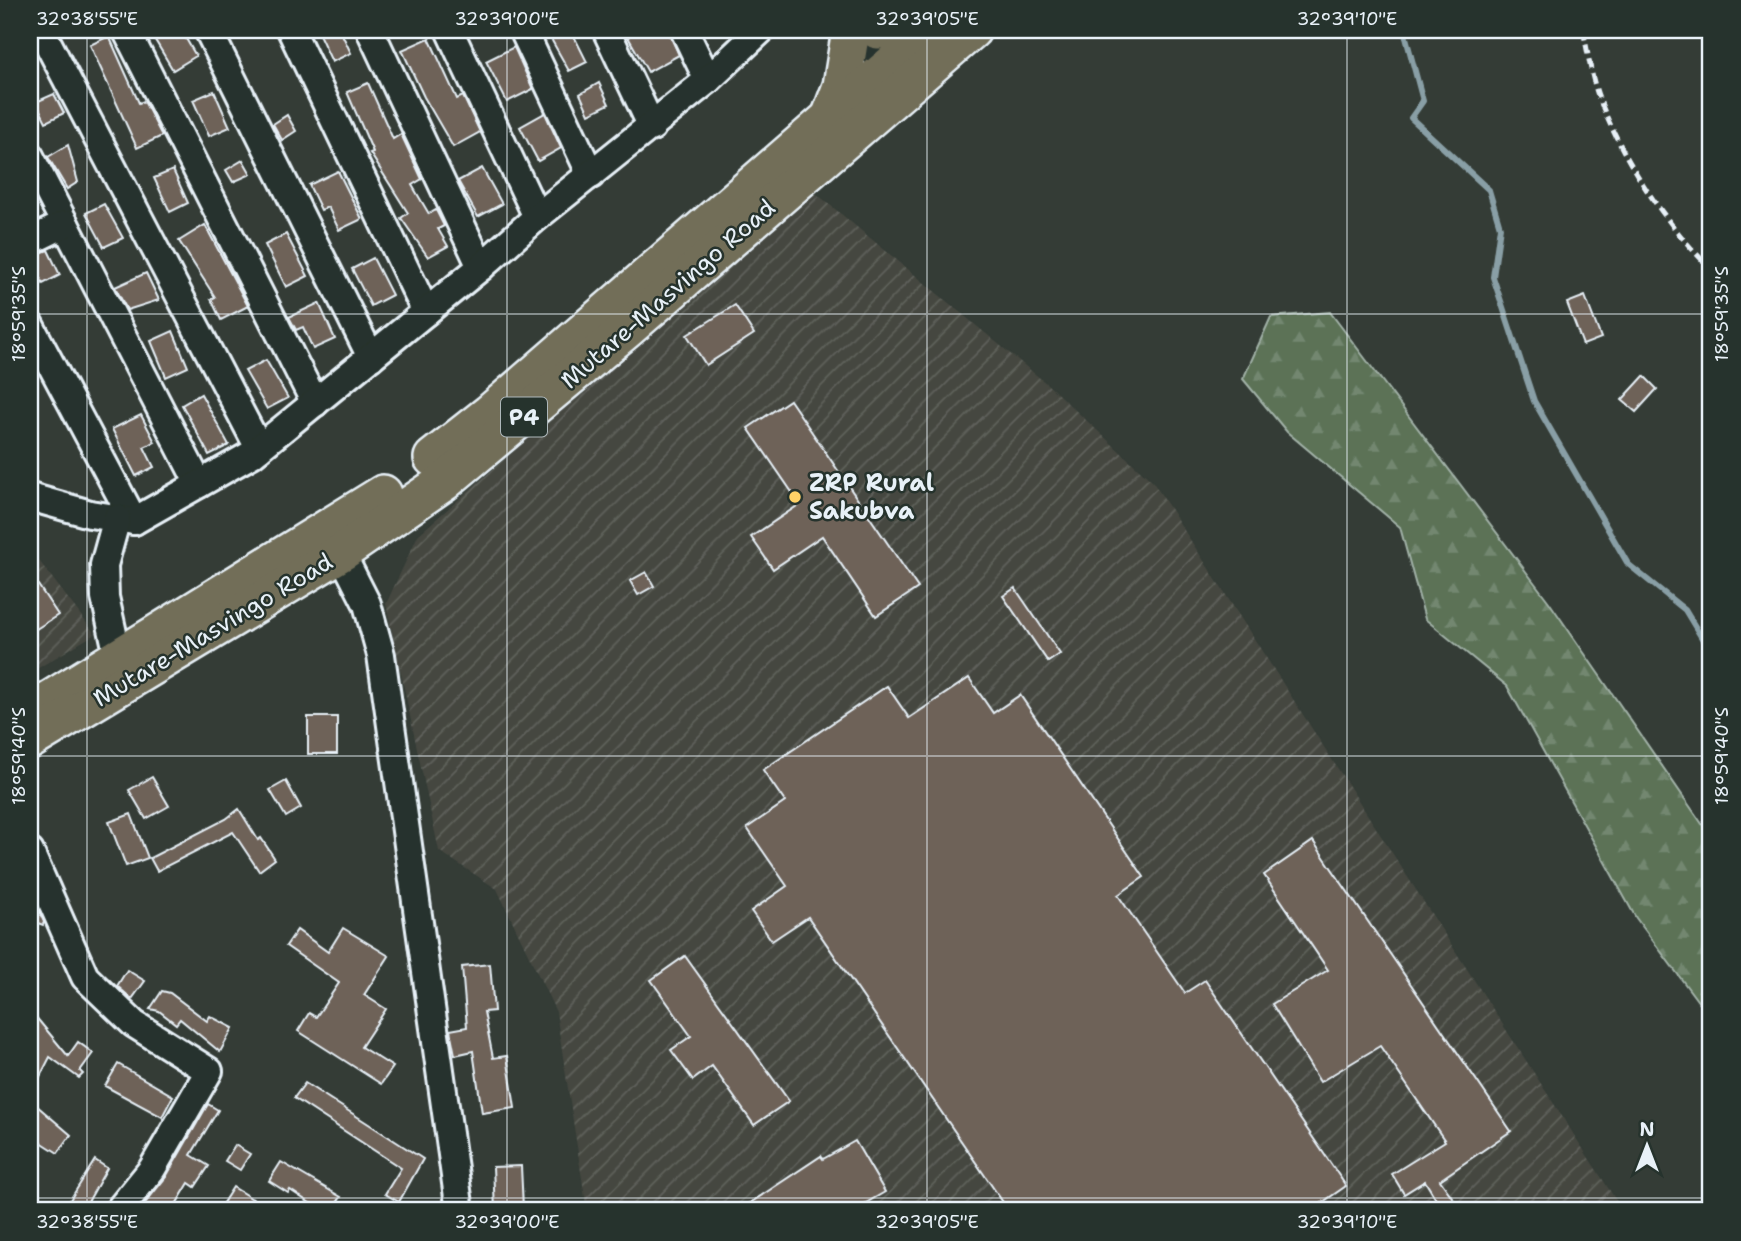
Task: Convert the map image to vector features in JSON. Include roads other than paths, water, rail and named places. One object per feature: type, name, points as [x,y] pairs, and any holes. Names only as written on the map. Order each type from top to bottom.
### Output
[{"type":"highway","points":[[829,119],[842,86],[851,30]]},
{"type":"highway","points":[[877,30],[913,30]]},
{"type":"highway","name":"Mutare-Masvingo Road","points":[[30,712],[117,656],[444,482],[502,436],[894,80],[932,30]]},
{"type":"highway","name":"Mutare-Masvingo Road","points":[[30,740],[336,541],[490,412],[829,119],[972,30]]},
{"type":"street","points":[[41,30],[259,448]]},
{"type":"street","points":[[127,30],[315,403]]},
{"type":"street","points":[[208,30],[371,357]]},
{"type":"street","points":[[291,30],[426,312]]},
{"type":"street","points":[[370,30],[481,267]]},
{"type":"street","points":[[449,30],[537,217]]},
{"type":"street","points":[[523,30],[591,175]]},
{"type":"street","points":[[606,30],[652,127]]},
{"type":"street","points":[[684,30],[708,80]]},
{"type":"street","points":[[117,656],[105,597],[104,565],[126,520],[199,484],[259,448],[481,267],[537,217],[652,127],[708,80],[761,30]]},
{"type":"street","points":[[857,30],[894,80]]},
{"type":"street","points":[[30,156],[199,484]]},
{"type":"street","points":[[30,241],[65,224]]},
{"type":"street","points":[[30,325],[126,520]]},
{"type":"street","points":[[30,497],[126,520]]},
{"type":"street","points":[[336,541],[367,604],[381,655],[460,1211]]},
{"type":"street","points":[[30,852],[85,977],[134,1024],[209,1071],[126,1209]]},
{"type":"waterway","points":[[1404,30],[1423,101],[1411,118],[1489,190],[1500,227],[1493,277],[1534,401],[1628,564],[1685,610],[1711,653]]},
{"type":"railway","points":[[1583,30],[1596,90],[1620,145],[1661,211],[1711,269]]},
{"type":"place","name":"ZRP Rural Sakubva","points":[[795,497]]}]
